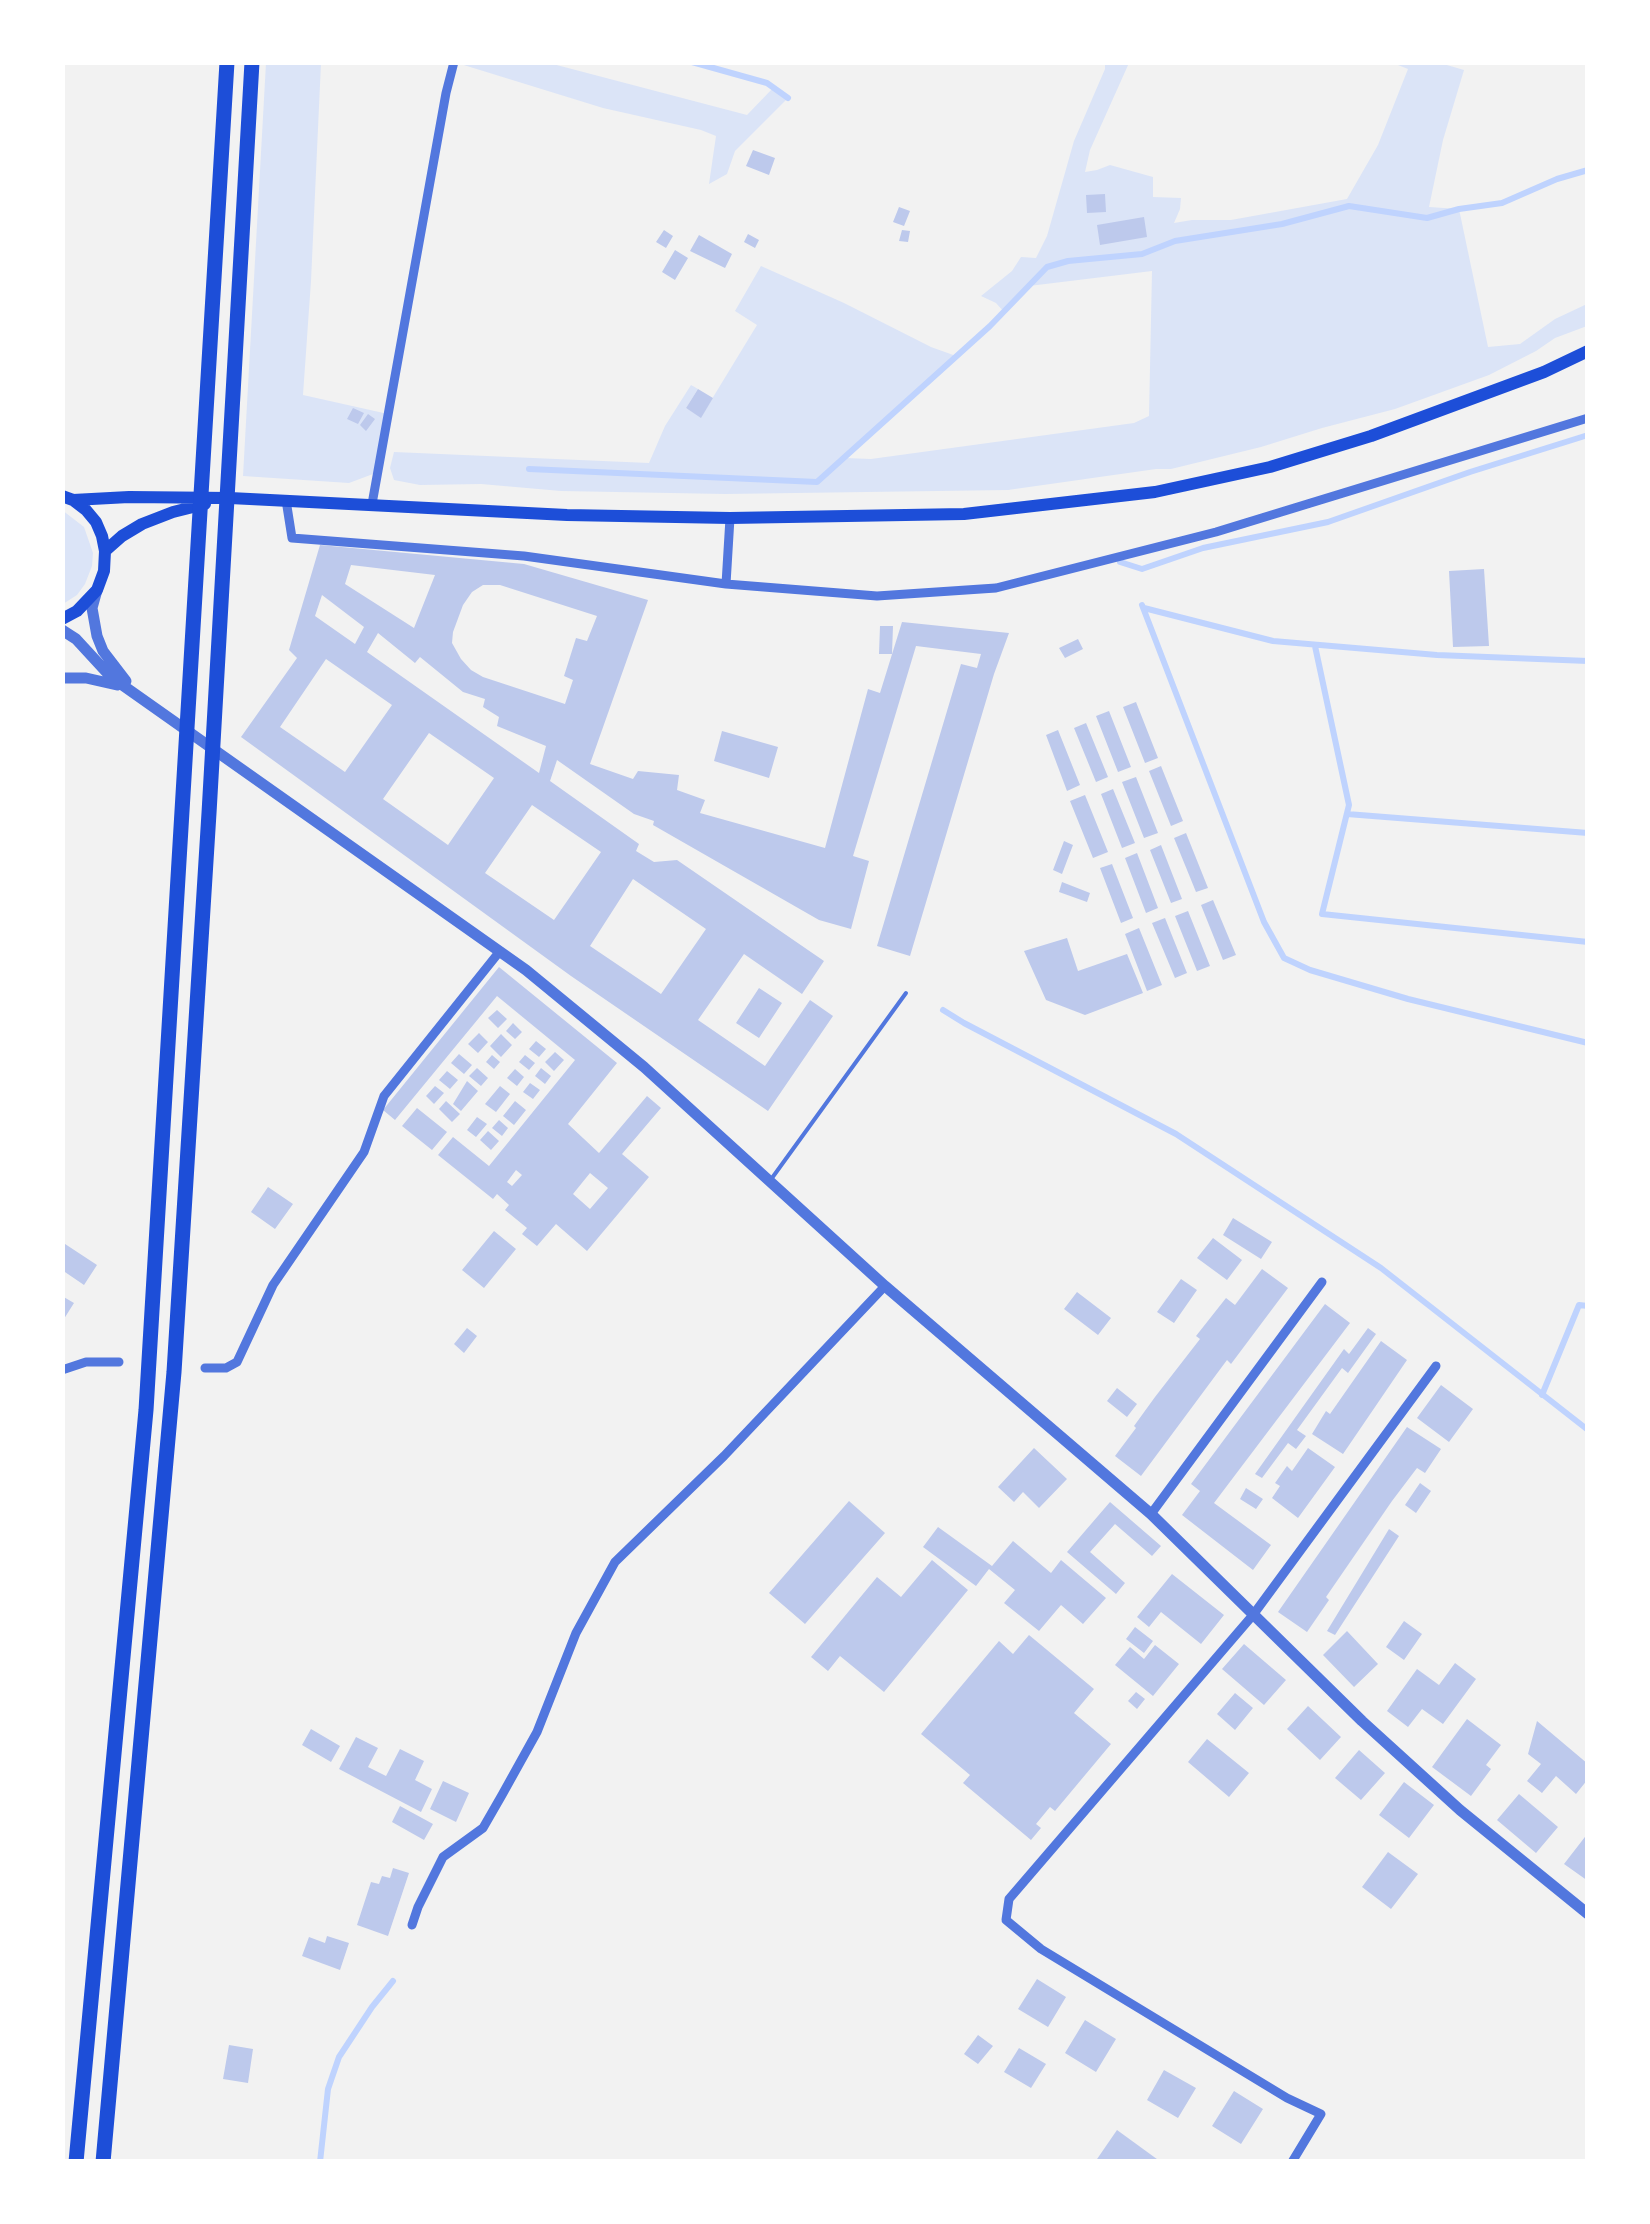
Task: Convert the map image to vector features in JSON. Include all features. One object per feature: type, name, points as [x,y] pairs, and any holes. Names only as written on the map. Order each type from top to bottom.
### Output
[{"type":"highway","points":[[76,2162],[146,1410],[227,62]]},
{"type":"highway","points":[[102,2162],[174,1372],[252,62]]},
{"type":"main road","points":[[68,498],[230,498],[567,515],[730,518],[964,514],[1155,492],[1270,468],[1372,436],[1544,372],[1588,351]]},
{"type":"main road","points":[[62,618],[77,611],[97,590],[106,552],[96,522],[68,498]]},
{"type":"main road","points":[[106,552],[142,524],[230,498]]},
{"type":"street","points":[[372,504],[454,62]]},
{"type":"street","points":[[286,500],[292,538],[524,556],[726,584],[877,596],[996,588],[1216,532],[1588,418]]},
{"type":"street","points":[[726,584],[730,518]]},
{"type":"street","points":[[97,590],[93,622],[103,652],[138,696]]},
{"type":"street","points":[[62,630],[76,639],[111,677],[500,952],[644,1067],[885,1286],[1151,1514],[1362,1721],[1460,1810],[1588,1914]]},
{"type":"street","points":[[62,678],[86,678],[126,688]]},
{"type":"street","points":[[205,1368],[226,1368],[237,1362],[272,1285],[364,1152],[384,1096],[500,952]]},
{"type":"street","points":[[1151,1514],[1322,1282]]},
{"type":"street","points":[[412,1925],[443,1857],[483,1828],[502,1795],[537,1732],[576,1633],[614,1562],[724,1456],[885,1286]]},
{"type":"street","points":[[62,1370],[86,1362],[119,1362]]},
{"type":"street","points":[[1292,2162],[1321,2114],[1287,2098],[1041,1949],[1006,1920],[1009,1900],[1253,1616],[1436,1366]]},
{"type":"lane","points":[[769,1181],[906,992]]},
{"type":"shaded area","points":[[454,62],[549,63],[747,115],[773,88],[788,98],[735,151],[727,174],[709,184],[716,136],[603,108]]},
{"type":"shaded area","points":[[266,63],[321,63],[303,395],[388,414],[382,452],[373,474],[349,483],[243,476]]},
{"type":"shaded area","points":[[1105,63],[1129,63],[1090,150],[1085,172],[1110,165],[1153,177],[1153,197],[1181,198],[1174,223],[1231,220],[1347,199],[1378,145],[1408,69],[1393,63],[1440,63],[1464,70],[1443,140],[1429,207],[1459,209],[1488,347],[1520,344],[1555,319],[1587,304],[1587,326],[1555,338],[1489,375],[1395,409],[1171,469],[1008,490],[725,494],[561,491],[481,484],[420,485],[394,480],[390,468],[394,452],[649,463],[665,426],[691,385],[698,389],[686,408],[701,417],[757,325],[735,311],[761,266],[956,356],[845,458],[871,459],[1134,423],[1149,416],[1152,271],[1029,286],[1004,312],[981,296],[1012,271],[1021,257],[1036,258],[1047,236],[1074,141]]},
{"type":"shaded area","points":[[62,510],[84,527],[93,553],[85,584],[63,604]]},
{"type":"building","points":[[753,150],[775,158],[769,175],[746,166]]},
{"type":"building","points":[[1105,194],[1106,212],[1087,213],[1086,195]]},
{"type":"building","points":[[899,207],[910,211],[904,226],[893,222]]},
{"type":"building","points":[[1144,217],[1147,237],[1100,245],[1097,225]]},
{"type":"building","points":[[664,230],[673,236],[666,248],[656,242]]},
{"type":"building","points":[[902,230],[910,231],[908,242],[899,241]]},
{"type":"building","points":[[748,234],[759,240],[755,248],[744,242]]},
{"type":"building","points":[[699,235],[732,254],[725,268],[690,251]]},
{"type":"building","points":[[675,250],[688,258],[675,280],[662,272]]},
{"type":"building","points":[[698,389],[713,398],[701,418],[686,408]]},
{"type":"building","points":[[353,408],[364,413],[358,424],[347,419]]},
{"type":"building","points":[[368,414],[375,419],[366,431],[360,425]]},
{"type":"building","points":[[320,545],[524,564],[648,600],[590,764],[633,779],[638,771],[679,775],[677,790],[705,800],[700,813],[825,848],[868,689],[880,693],[902,622],[1009,633],[910,956],[877,946],[961,664],[977,668],[981,654],[916,646],[853,856],[869,861],[851,929],[819,920],[653,825],[654,821],[634,814],[557,760],[550,781],[639,844],[636,851],[654,862],[677,860],[824,961],[802,994],[744,954],[698,1020],[765,1066],[810,1000],[833,1016],[768,1111],[571,976],[241,737],[297,658],[289,650]],"holes":[[[351,565],[435,575],[414,628],[345,584]],[[483,585],[500,585],[597,616],[587,641],[576,638],[564,676],[573,680],[565,704],[471,670],[452,643],[463,605]],[[322,595],[364,627],[355,644],[315,616]],[[378,633],[415,663],[420,657],[463,692],[485,699],[483,707],[499,717],[497,726],[546,746],[539,773],[367,652]],[[326,659],[392,705],[345,772],[280,727]],[[429,733],[494,778],[448,845],[383,799]],[[532,805],[601,852],[554,920],[485,873]],[[633,879],[706,929],[661,994],[590,946]]]},
{"type":"building","points":[[1484,569],[1489,646],[1453,647],[1449,571]]},
{"type":"building","points":[[880,626],[893,626],[892,654],[879,654]]},
{"type":"building","points":[[1078,639],[1083,649],[1065,658],[1059,648]]},
{"type":"building","points":[[1136,702],[1158,758],[1145,763],[1123,707]]},
{"type":"building","points":[[1109,711],[1131,767],[1118,772],[1096,716]]},
{"type":"building","points":[[1086,723],[1108,777],[1096,782],[1074,728]]},
{"type":"building","points":[[1058,730],[1080,785],[1067,791],[1046,735]]},
{"type":"building","points":[[722,731],[778,747],[769,778],[714,761]]},
{"type":"building","points":[[1161,766],[1183,821],[1171,826],[1149,771]]},
{"type":"building","points":[[1136,777],[1158,833],[1144,838],[1122,782]]},
{"type":"building","points":[[1113,789],[1135,843],[1122,848],[1101,794]]},
{"type":"building","points":[[1085,795],[1108,852],[1093,858],[1070,801]]},
{"type":"building","points":[[1186,833],[1208,888],[1196,892],[1174,838]]},
{"type":"building","points":[[1064,841],[1073,845],[1062,874],[1053,870]]},
{"type":"building","points":[[1161,845],[1182,899],[1171,903],[1150,850]]},
{"type":"building","points":[[1137,853],[1158,908],[1146,913],[1125,858]]},
{"type":"building","points":[[1112,864],[1133,918],[1121,923],[1100,868]]},
{"type":"building","points":[[1062,882],[1090,893],[1087,902],[1059,892]]},
{"type":"building","points":[[1213,900],[1236,955],[1223,960],[1201,905]]},
{"type":"building","points":[[1188,911],[1210,966],[1197,971],[1175,916]]},
{"type":"building","points":[[1165,918],[1187,973],[1175,978],[1152,923]]},
{"type":"building","points":[[1139,928],[1162,985],[1147,991],[1125,934]]},
{"type":"building","points":[[1067,938],[1078,971],[1127,954],[1143,993],[1085,1015],[1046,1000],[1024,951]]},
{"type":"building","points":[[499,967],[617,1063],[568,1124],[599,1153],[647,1096],[661,1108],[622,1154],[649,1177],[587,1251],[556,1224],[537,1246],[522,1234],[527,1228],[505,1210],[509,1205],[497,1194],[493,1199],[438,1155],[453,1137],[489,1166],[575,1060],[497,996],[395,1120],[383,1110]],"holes":[[[516,1170],[522,1175],[512,1186],[507,1182]],[[590,1173],[608,1188],[590,1209],[573,1194]]]},
{"type":"building","points":[[759,988],[782,1003],[759,1038],[736,1023]]},
{"type":"building","points":[[497,1010],[507,1019],[498,1028],[488,1018]]},
{"type":"building","points":[[513,1023],[522,1032],[515,1039],[506,1031]]},
{"type":"building","points":[[479,1033],[488,1042],[478,1053],[468,1044]]},
{"type":"building","points":[[501,1034],[512,1045],[501,1057],[490,1046]]},
{"type":"building","points":[[536,1041],[546,1049],[539,1057],[529,1049]]},
{"type":"building","points":[[555,1052],[564,1060],[554,1071],[545,1062]]},
{"type":"building","points":[[459,1054],[472,1065],[464,1074],[451,1063]]},
{"type":"building","points":[[492,1055],[500,1062],[494,1069],[486,1062]]},
{"type":"building","points":[[525,1055],[535,1063],[529,1070],[519,1062]]},
{"type":"building","points":[[477,1068],[488,1078],[481,1086],[469,1076]]},
{"type":"building","points":[[541,1068],[551,1076],[545,1084],[535,1076]]},
{"type":"building","points":[[515,1069],[524,1077],[517,1086],[507,1078]]},
{"type":"building","points":[[447,1071],[458,1080],[450,1089],[439,1080]]},
{"type":"building","points":[[467,1081],[478,1091],[461,1111],[453,1104]]},
{"type":"building","points":[[530,1083],[540,1090],[533,1099],[523,1092]]},
{"type":"building","points":[[435,1086],[444,1093],[434,1104],[426,1096]]},
{"type":"building","points":[[500,1086],[510,1094],[496,1112],[485,1104]]},
{"type":"building","points":[[446,1101],[460,1114],[452,1122],[439,1109]]},
{"type":"building","points":[[515,1101],[526,1110],[514,1125],[503,1116]]},
{"type":"building","points":[[417,1108],[447,1132],[432,1150],[402,1126]]},
{"type":"building","points":[[477,1117],[487,1124],[476,1137],[467,1130]]},
{"type":"building","points":[[499,1120],[508,1128],[502,1136],[492,1128]]},
{"type":"building","points":[[488,1131],[499,1141],[491,1150],[480,1140]]},
{"type":"building","points":[[268,1187],[293,1204],[275,1229],[251,1212]]},
{"type":"building","points":[[1233,1218],[1272,1242],[1261,1259],[1223,1235]]},
{"type":"building","points":[[494,1231],[516,1249],[484,1288],[462,1270]]},
{"type":"building","points":[[1213,1238],[1242,1260],[1227,1280],[1197,1258]]},
{"type":"building","points":[[62,1242],[97,1265],[84,1285],[62,1270]]},
{"type":"building","points":[[1262,1269],[1288,1288],[1231,1364],[1227,1360],[1141,1476],[1115,1456],[1200,1339],[1196,1336],[1226,1298],[1235,1305]]},
{"type":"building","points":[[1181,1279],[1197,1290],[1174,1323],[1157,1312]]},
{"type":"building","points":[[1077,1292],[1111,1318],[1098,1335],[1064,1309]]},
{"type":"building","points":[[62,1296],[74,1303],[62,1322]]},
{"type":"building","points":[[1325,1304],[1350,1323],[1214,1503],[1271,1545],[1253,1570],[1182,1515],[1200,1491],[1191,1484]]},
{"type":"building","points":[[467,1328],[477,1336],[464,1353],[454,1344]]},
{"type":"building","points":[[1368,1328],[1376,1334],[1348,1373],[1342,1368],[1297,1430],[1306,1436],[1296,1449],[1288,1443],[1262,1478],[1255,1474],[1344,1349],[1349,1354]]},
{"type":"building","points":[[1381,1341],[1407,1360],[1343,1454],[1312,1434]]},
{"type":"building","points":[[1441,1385],[1473,1409],[1449,1442],[1417,1418]]},
{"type":"building","points":[[1117,1388],[1137,1404],[1127,1417],[1107,1401]]},
{"type":"building","points":[[1407,1427],[1441,1449],[1425,1473],[1417,1468],[1392,1501],[1326,1597],[1329,1600],[1307,1632],[1278,1612]]},
{"type":"building","points":[[1034,1448],[1067,1479],[1039,1508],[1023,1492],[1014,1502],[998,1487]]},
{"type":"building","points":[[1308,1448],[1335,1467],[1298,1518],[1272,1498],[1280,1486],[1275,1483],[1287,1466],[1292,1471]]},
{"type":"building","points":[[1420,1483],[1431,1491],[1416,1513],[1405,1505]]},
{"type":"building","points":[[1246,1488],[1263,1499],[1256,1509],[1240,1499]]},
{"type":"building","points":[[849,1501],[885,1533],[805,1624],[769,1593]]},
{"type":"building","points":[[1110,1502],[1161,1546],[1152,1556],[1115,1524],[1090,1552],[1125,1583],[1116,1594],[1067,1552]]},
{"type":"building","points":[[938,1527],[992,1566],[1013,1541],[1051,1573],[1061,1560],[1106,1598],[1083,1624],[1061,1605],[1039,1631],[1004,1603],[1015,1590],[989,1569],[976,1586],[923,1547]]},
{"type":"building","points":[[1389,1529],[1399,1536],[1335,1635],[1327,1631]]},
{"type":"building","points":[[932,1560],[968,1590],[884,1692],[840,1656],[828,1671],[811,1657],[877,1577],[901,1597]]},
{"type":"building","points":[[1172,1574],[1224,1615],[1201,1644],[1161,1612],[1149,1627],[1137,1617]]},
{"type":"building","points":[[1404,1621],[1422,1634],[1404,1660],[1386,1647]]},
{"type":"building","points":[[1135,1627],[1153,1641],[1144,1653],[1126,1639]]},
{"type":"building","points":[[1347,1631],[1378,1664],[1354,1687],[1323,1655]]},
{"type":"building","points":[[1029,1635],[1094,1689],[1074,1713],[1111,1744],[1055,1811],[1050,1807],[1036,1824],[1041,1828],[1031,1840],[963,1783],[970,1775],[921,1734],[999,1641],[1013,1654]]},
{"type":"building","points":[[1244,1644],[1286,1680],[1264,1705],[1222,1669]]},
{"type":"building","points":[[1155,1645],[1179,1664],[1153,1696],[1115,1665],[1130,1647],[1144,1659]]},
{"type":"building","points":[[1455,1663],[1476,1679],[1443,1724],[1422,1709],[1408,1727],[1387,1711],[1417,1669],[1439,1685]]},
{"type":"building","points":[[1136,1692],[1145,1699],[1137,1709],[1128,1701]]},
{"type":"building","points":[[1235,1693],[1253,1708],[1235,1730],[1217,1714]]},
{"type":"building","points":[[1308,1706],[1341,1737],[1320,1760],[1287,1729]]},
{"type":"building","points":[[1467,1719],[1501,1745],[1486,1765],[1491,1769],[1471,1796],[1432,1767]]},
{"type":"building","points":[[1537,1721],[1588,1764],[1588,1779],[1576,1794],[1556,1776],[1542,1793],[1527,1781],[1541,1764],[1528,1754]]},
{"type":"building","points":[[311,1729],[340,1746],[331,1762],[302,1745]]},
{"type":"building","points":[[356,1737],[378,1748],[368,1767],[386,1776],[400,1749],[424,1761],[415,1780],[432,1789],[421,1812],[339,1769]]},
{"type":"building","points":[[1207,1739],[1249,1773],[1229,1797],[1188,1762]]},
{"type":"building","points":[[1359,1750],[1385,1773],[1361,1800],[1335,1778]]},
{"type":"building","points":[[443,1781],[469,1793],[456,1822],[430,1809]]},
{"type":"building","points":[[1404,1782],[1434,1805],[1409,1838],[1379,1815]]},
{"type":"building","points":[[1519,1794],[1558,1827],[1536,1853],[1497,1820]]},
{"type":"building","points":[[400,1806],[433,1824],[424,1840],[392,1822]]},
{"type":"building","points":[[1588,1833],[1588,1881],[1564,1864]]},
{"type":"building","points":[[1388,1852],[1418,1874],[1391,1909],[1362,1887]]},
{"type":"building","points":[[393,1868],[409,1873],[388,1936],[357,1925],[371,1882],[379,1884],[382,1876],[390,1878]]},
{"type":"building","points":[[327,1936],[349,1943],[340,1970],[302,1956],[309,1937],[325,1943]]},
{"type":"building","points":[[1037,1979],[1066,1997],[1048,2027],[1018,2009]]},
{"type":"building","points":[[1085,2020],[1116,2039],[1096,2072],[1065,2053]]},
{"type":"building","points":[[978,2035],[993,2046],[978,2064],[964,2054]]},
{"type":"building","points":[[229,2045],[253,2049],[248,2083],[223,2079]]},
{"type":"building","points":[[1019,2048],[1046,2064],[1031,2088],[1004,2072]]},
{"type":"building","points":[[1164,2070],[1196,2088],[1178,2118],[1147,2100]]},
{"type":"building","points":[[1234,2091],[1263,2109],[1241,2144],[1212,2126]]},
{"type":"building","points":[[1117,2130],[1161,2162],[1095,2162]]},
{"type":"waterway","points":[[692,62],[767,83],[788,98]]},
{"type":"waterway","points":[[529,469],[817,482],[990,326],[1047,267],[1068,261],[1142,254],[1175,241],[1282,224],[1349,206],[1427,218],[1502,203],[1588,170]]},
{"type":"waterway","points":[[1120,562],[1142,569],[1203,548],[1328,522],[1588,435]]},
{"type":"waterway","points":[[1142,605],[1264,922],[1284,958],[1310,970],[1408,999],[1588,1043]]},
{"type":"waterway","points":[[1144,608],[1273,641],[1437,655],[1588,661]]},
{"type":"waterway","points":[[1315,646],[1349,805],[1322,914],[1588,942]]},
{"type":"waterway","points":[[1347,814],[1588,833]]},
{"type":"waterway","points":[[943,1010],[1176,1134],[1381,1268],[1588,1430]]},
{"type":"waterway","points":[[1542,1395],[1579,1305],[1588,1306]]},
{"type":"waterway","points":[[320,2162],[328,2089],[339,2057],[393,1981]]}]
